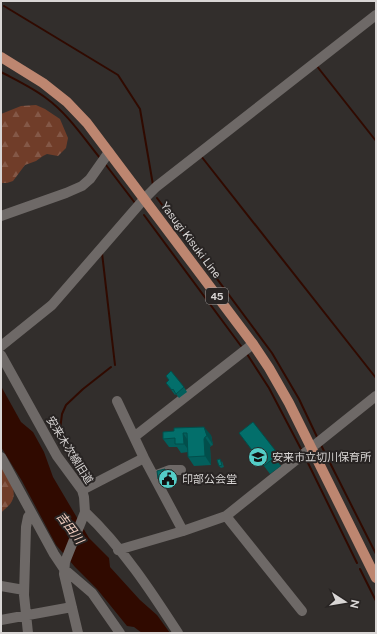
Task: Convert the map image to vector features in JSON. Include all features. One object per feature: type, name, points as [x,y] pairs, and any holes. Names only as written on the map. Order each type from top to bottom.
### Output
[{"type":"main road","name":"Yasugi Kisuki Line","points":[[1,57],[43,83],[67,102],[87,123],[253,344],[279,386],[312,448],[376,578]]},
{"type":"street","points":[[1,346],[52,305],[144,198],[156,187],[376,15]]},
{"type":"street","points":[[1,216],[82,186],[90,178],[109,152]]},
{"type":"street","points":[[134,437],[253,344]]},
{"type":"street","name":"安来木次線旧道","points":[[1,355],[57,456],[82,490],[86,503],[85,514],[65,566],[64,579],[78,633]]},
{"type":"street","points":[[118,550],[183,531],[226,516],[376,396]]},
{"type":"street","points":[[117,401],[144,458],[183,531]]},
{"type":"street","points":[[1,457],[54,554],[92,593],[120,633]]},
{"type":"street","points":[[82,490],[144,458]]},
{"type":"street","points":[[154,476],[170,470],[181,470]]},
{"type":"street","points":[[28,633],[24,590],[26,527],[28,517],[32,514]]},
{"type":"street","points":[[85,514],[96,523],[151,591],[178,633]]},
{"type":"street","points":[[226,516],[302,611]]},
{"type":"street","points":[[1,586],[24,590]]},
{"type":"street","points":[[1,620],[72,607]]},
{"type":"green space","points":[[36,105],[60,119],[68,138],[66,148],[58,156],[47,154],[36,161],[25,165],[13,181],[1,183],[1,114],[21,106]]},
{"type":"green space","points":[[1,465],[11,482],[14,492],[11,503],[1,513]]},
{"type":"water","name":"吉田川","points":[[1,386],[21,422],[33,432],[44,452],[53,477],[89,538],[109,558],[110,567],[140,600],[157,615],[170,633],[142,633],[134,627],[127,626],[97,589],[56,545],[22,481],[1,447]]},
{"type":"building","points":[[171,371],[184,387],[176,394],[166,383],[169,380],[166,376]]},
{"type":"building","points":[[253,422],[275,450],[271,453],[275,457],[264,466],[239,433]]},
{"type":"building","points":[[204,427],[207,436],[204,439],[205,456],[188,457],[187,433],[183,433],[184,444],[175,444],[175,438],[163,439],[163,432],[174,431],[174,428]]},
{"type":"building","points":[[220,459],[222,465],[219,466],[217,460]]},
{"type":"building","points":[[165,469],[165,471],[172,470],[173,477],[158,479],[157,471]]},
{"type":"waterway","points":[[4,6],[118,75],[140,109],[153,185]]},
{"type":"waterway","points":[[316,65],[376,141]]},
{"type":"waterway","points":[[1,72],[36,91],[54,104],[75,126],[100,158]]},
{"type":"waterway","points":[[201,156],[376,378]]},
{"type":"waterway","points":[[106,165],[135,203]]},
{"type":"waterway","points":[[157,198],[272,353],[299,399],[318,439]]},
{"type":"waterway","points":[[144,215],[241,346]]},
{"type":"waterway","points":[[102,253],[115,365]]},
{"type":"waterway","points":[[247,354],[269,388],[301,449]]},
{"type":"waterway","points":[[60,430],[62,414],[66,405],[83,389],[111,367]]},
{"type":"waterway","points":[[321,445],[376,554]]},
{"type":"waterway","points":[[308,463],[357,563]]},
{"type":"waterway","points":[[360,569],[376,601]]},
{"type":"place","name":"安来市立切川保育所","points":[[258,457]]},
{"type":"place","name":"印部公会堂","points":[[168,479]]}]
